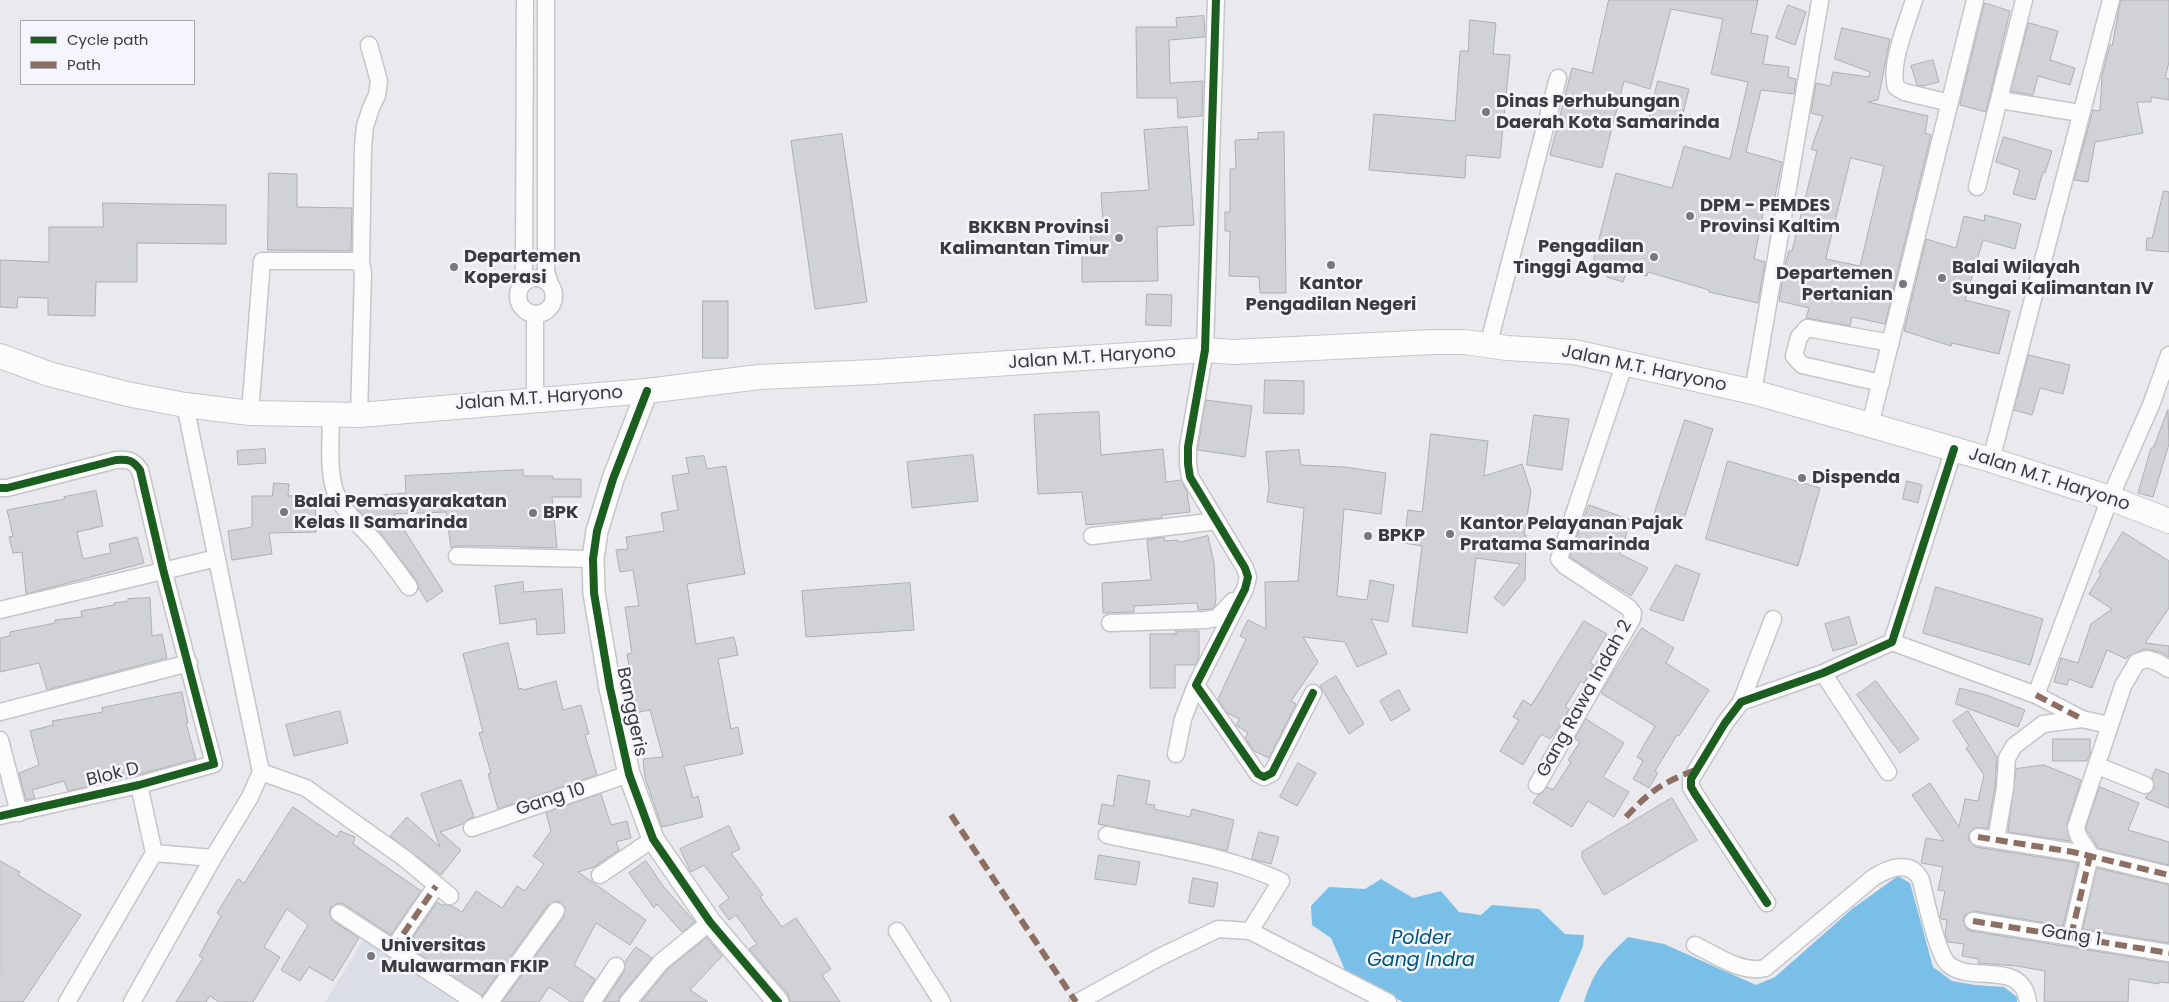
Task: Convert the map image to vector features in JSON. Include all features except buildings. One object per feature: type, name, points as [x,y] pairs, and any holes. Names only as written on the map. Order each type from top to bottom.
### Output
[{"type":"main road","name":"Jalan M.T. Haryono","points":[[0,356],[49,374],[127,394],[186,405],[250,413],[359,415],[647,391],[759,377],[874,372],[1205,350],[1234,352],[1466,342],[1488,346],[1574,352],[1625,362],[1871,422],[2110,498],[2169,521]]},
{"type":"street","points":[[525,0],[524,267],[522,283],[517,293],[518,303],[525,312],[535,315],[545,312],[553,304],[554,294],[548,277],[546,0]]},
{"type":"street","points":[[1176,754],[1183,719],[1196,685],[1245,589],[1248,577],[1245,568],[1190,477],[1188,464],[1188,447],[1205,350],[1216,0]]},
{"type":"street","points":[[1914,0],[1896,63],[1893,78],[1896,88],[1904,92],[1950,103]]},
{"type":"street","points":[[1871,422],[1975,0]]},
{"type":"street","points":[[1977,187],[2024,0]]},
{"type":"street","points":[[1991,460],[2111,0]]},
{"type":"street","points":[[1753,392],[1820,2]]},
{"type":"street","points":[[359,415],[363,273],[360,264],[365,133],[371,108],[377,95],[379,82],[369,45]]},
{"type":"street","points":[[1488,346],[1558,78]]},
{"type":"street","points":[[2000,100],[2080,114]]},
{"type":"street","points":[[250,413],[262,261],[355,261],[360,264]]},
{"type":"street","points":[[522,283],[531,277],[548,277]]},
{"type":"street","points":[[535,315],[536,399]]},
{"type":"street","points":[[1880,386],[1802,365],[1794,356],[1798,337],[1807,328],[1891,343]]},
{"type":"street","points":[[2036,695],[2110,498],[2151,405],[2169,355]]},
{"type":"street","name":"Gang Rawa Indah 2","points":[[1537,785],[1632,619],[1633,613],[1629,608],[1564,565],[1559,559],[1625,362]]},
{"type":"street","name":"Banggeris","points":[[647,391],[613,479],[597,531],[593,559],[595,602],[610,688],[629,774],[653,839],[710,922],[778,1002]]},
{"type":"street","points":[[132,1002],[213,858],[250,797],[261,772],[186,405]]},
{"type":"street","points":[[331,414],[332,469],[334,487],[339,500],[349,515],[375,543],[409,587]]},
{"type":"street","points":[[1892,642],[1954,449]]},
{"type":"street","points":[[0,488],[7,488],[116,460],[128,459],[136,463],[140,470],[163,569],[189,663],[0,712]]},
{"type":"street","points":[[1092,536],[1217,521]]},
{"type":"street","points":[[457,556],[593,559]]},
{"type":"street","points":[[0,610],[163,569],[217,558]]},
{"type":"street","points":[[1110,624],[1217,618],[1245,589]]},
{"type":"street","points":[[1767,903],[1691,787],[1691,779],[1725,723],[1741,702],[1773,619]]},
{"type":"street","points":[[1741,702],[1823,673],[1892,642],[2036,695],[2082,719],[2109,725]]},
{"type":"street","points":[[2071,936],[2090,856],[2088,850],[2080,842],[2076,827],[2098,766],[2109,725],[2123,686],[2137,662],[2147,659],[2169,669]]},
{"type":"street","name":"Blok D","points":[[0,816],[139,785],[214,764],[189,663]]},
{"type":"street","points":[[1823,673],[1888,772]]},
{"type":"street","points":[[1196,685],[1258,774],[1264,777],[1272,773],[1313,694]]},
{"type":"street","points":[[1996,840],[2005,788],[2007,758],[2014,746],[2043,724],[2082,719]]},
{"type":"street","points":[[0,740],[19,813]]},
{"type":"street","points":[[2098,766],[2145,785]]},
{"type":"street","points":[[261,772],[306,788],[404,858],[450,896]]},
{"type":"street","name":"Gang 10","points":[[472,828],[629,774]]},
{"type":"street","points":[[67,1002],[154,853],[139,785]]},
{"type":"street","points":[[1107,835],[1216,858],[1250,867],[1281,881],[1250,931]]},
{"type":"street","points":[[1978,837],[2090,856],[2169,875]]},
{"type":"street","points":[[600,875],[653,839]]},
{"type":"street","points":[[154,853],[213,858]]},
{"type":"street","points":[[1695,945],[1754,971],[1765,968],[1874,877],[1888,868],[1897,866],[1910,868],[1918,873],[1921,880],[1940,950],[1949,964],[1971,972],[2009,976],[2015,979],[2025,992],[2028,1002]]},
{"type":"street","points":[[393,949],[436,886]]},
{"type":"street","points":[[490,1002],[556,911]]},
{"type":"street","points":[[339,913],[475,1002]]},
{"type":"street","name":"Gang 1","points":[[1973,921],[2169,952]]},
{"type":"street","points":[[628,1002],[665,958],[710,922]]},
{"type":"street","points":[[1078,1002],[1160,957],[1218,929],[1250,931],[1388,1002]]},
{"type":"street","points":[[897,931],[942,1002]]},
{"type":"street","points":[[592,1002],[616,966]]},
{"type":"shaded area","name":"Universitas Mulawarman FKIP","points":[[364,939],[413,972],[457,1002],[325,1002]]},
{"type":"water","points":[[1898,876],[1910,883],[1933,967],[1952,981],[2004,987],[2017,997],[2017,1002],[1584,1002],[1596,973],[1612,952],[1628,937],[1664,944],[1756,985],[1775,977],[1852,909]]},
{"type":"water","name":"Polder Gang Indra","points":[[1381,879],[1413,898],[1441,891],[1459,912],[1481,915],[1492,905],[1539,909],[1565,934],[1584,935],[1583,946],[1559,1002],[1403,1002],[1345,970],[1331,938],[1312,925],[1311,906],[1329,887],[1365,889]]},
{"type":"marked path","points":[[2036,695],[2082,719]]},
{"type":"marked path","points":[[1626,817],[1658,788],[1695,770]]},
{"type":"marked path","points":[[951,815],[1076,1002]]},
{"type":"marked path","points":[[1978,837],[2073,852],[2169,875]]},
{"type":"marked path","points":[[2071,936],[2090,856]]},
{"type":"marked path","points":[[393,949],[436,886]]},
{"type":"marked path","points":[[1973,921],[2169,953]]},
{"type":"cycle path","points":[[1216,0],[1205,350],[1188,447],[1188,464],[1190,477],[1245,568],[1248,577],[1245,589],[1196,685],[1258,774],[1264,777],[1272,773],[1313,693]]},
{"type":"cycle path","points":[[647,391],[613,479],[597,531],[593,559],[594,593],[610,688],[629,774],[653,839],[710,922],[778,1002]]},
{"type":"cycle path","points":[[1767,903],[1695,794],[1691,787],[1691,779],[1725,723],[1741,702],[1823,673],[1892,642],[1954,449]]},
{"type":"cycle path","points":[[0,488],[7,488],[116,460],[130,461],[140,470],[163,569],[214,764],[139,785],[0,816]]},
{"type":"place","name":"Dinas Perhubungan Daerah Kota Samarinda","points":[[1486,112]]},
{"type":"place","name":"DPM - PEMDES Provinsi Kaltim","points":[[1690,216]]},
{"type":"place","name":"BKKBN Provinsi Kalimantan Timur","points":[[1119,238]]},
{"type":"place","name":"Pengadilan Tinggi Agama","points":[[1654,257]]},
{"type":"place","name":"Kantor Pengadilan Negeri","points":[[1331,265]]},
{"type":"place","name":"Departemen Koperasi","points":[[454,267]]},
{"type":"place","name":"Balai Wilayah Sungai Kalimantan IV","points":[[1942,278]]},
{"type":"place","name":"Departemen Pertanian","points":[[1903,284]]},
{"type":"place","name":"Dispenda","points":[[1802,478]]},
{"type":"place","name":"Balai Pemasyarakatan Kelas II Samarinda","points":[[284,512]]},
{"type":"place","name":"BPK","points":[[533,513]]},
{"type":"place","name":"Kantor Pelayanan Pajak Pratama Samarinda","points":[[1450,534]]},
{"type":"place","name":"BPKP","points":[[1368,536]]},
{"type":"place","name":"Universitas Mulawarman FKIP","points":[[371,956]]}]
